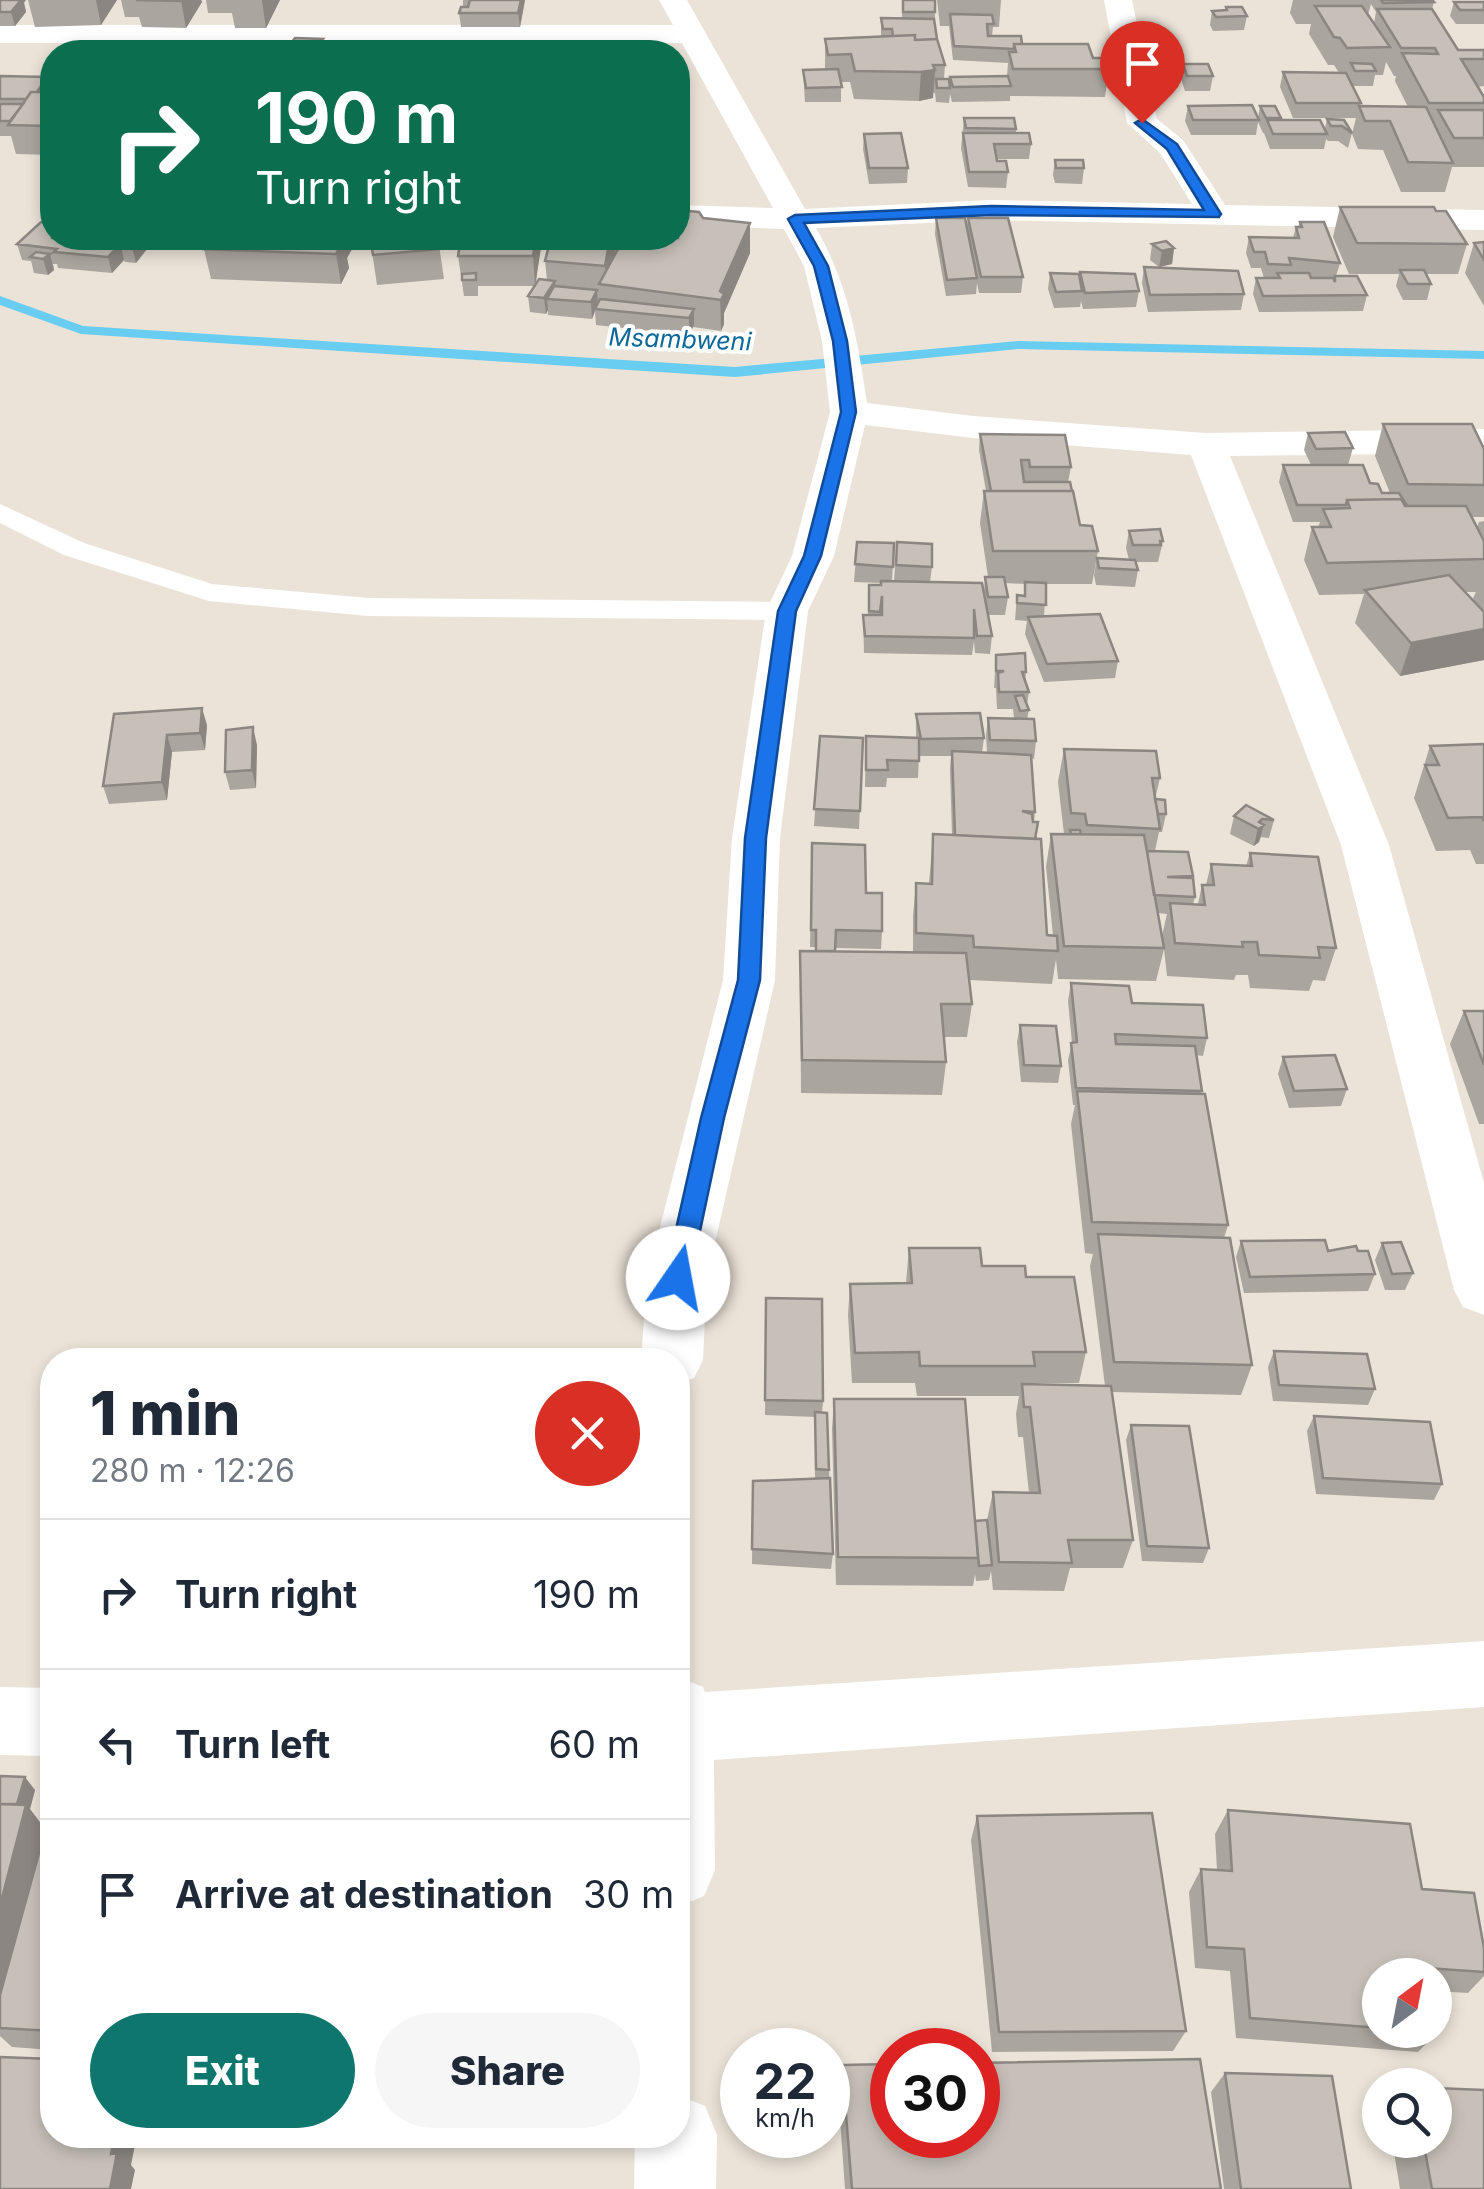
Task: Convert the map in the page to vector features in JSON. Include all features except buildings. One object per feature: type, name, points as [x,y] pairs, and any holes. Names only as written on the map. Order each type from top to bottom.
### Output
[{"type":"street","points":[[673,0],[821,266],[845,376],[813,556],[787,611],[756,838],[749,980],[713,1118],[678,1278],[673,1348]]},
{"type":"street","points":[[1118,0],[1142,123],[1172,147],[1214,214]]},
{"type":"street","points":[[0,34],[690,34]]},
{"type":"street","points":[[690,216],[795,219],[991,210],[1484,220]]},
{"type":"street","points":[[845,376],[973,427],[1206,445],[1484,440]]},
{"type":"street","points":[[1206,445],[1365,844],[1484,1290]]},
{"type":"street","points":[[690,1727],[1484,1674]]},
{"type":"street","points":[[0,1721],[40,1722]]},
{"type":"street","points":[[676,2148],[676,2189]]},
{"type":"lane","points":[[0,512],[74,549],[209,592],[368,607],[787,611]]},
{"type":"waterway","name":"Msambweni","points":[[0,300],[81,330],[735,372],[1018,345],[1484,355]]},
{"type":"route","points":[[678,1278],[713,1118],[749,980],[756,838],[787,611],[813,556],[848,412],[840,341],[821,266],[795,219],[991,210],[1214,214],[1172,147],[1142,123]]}]
